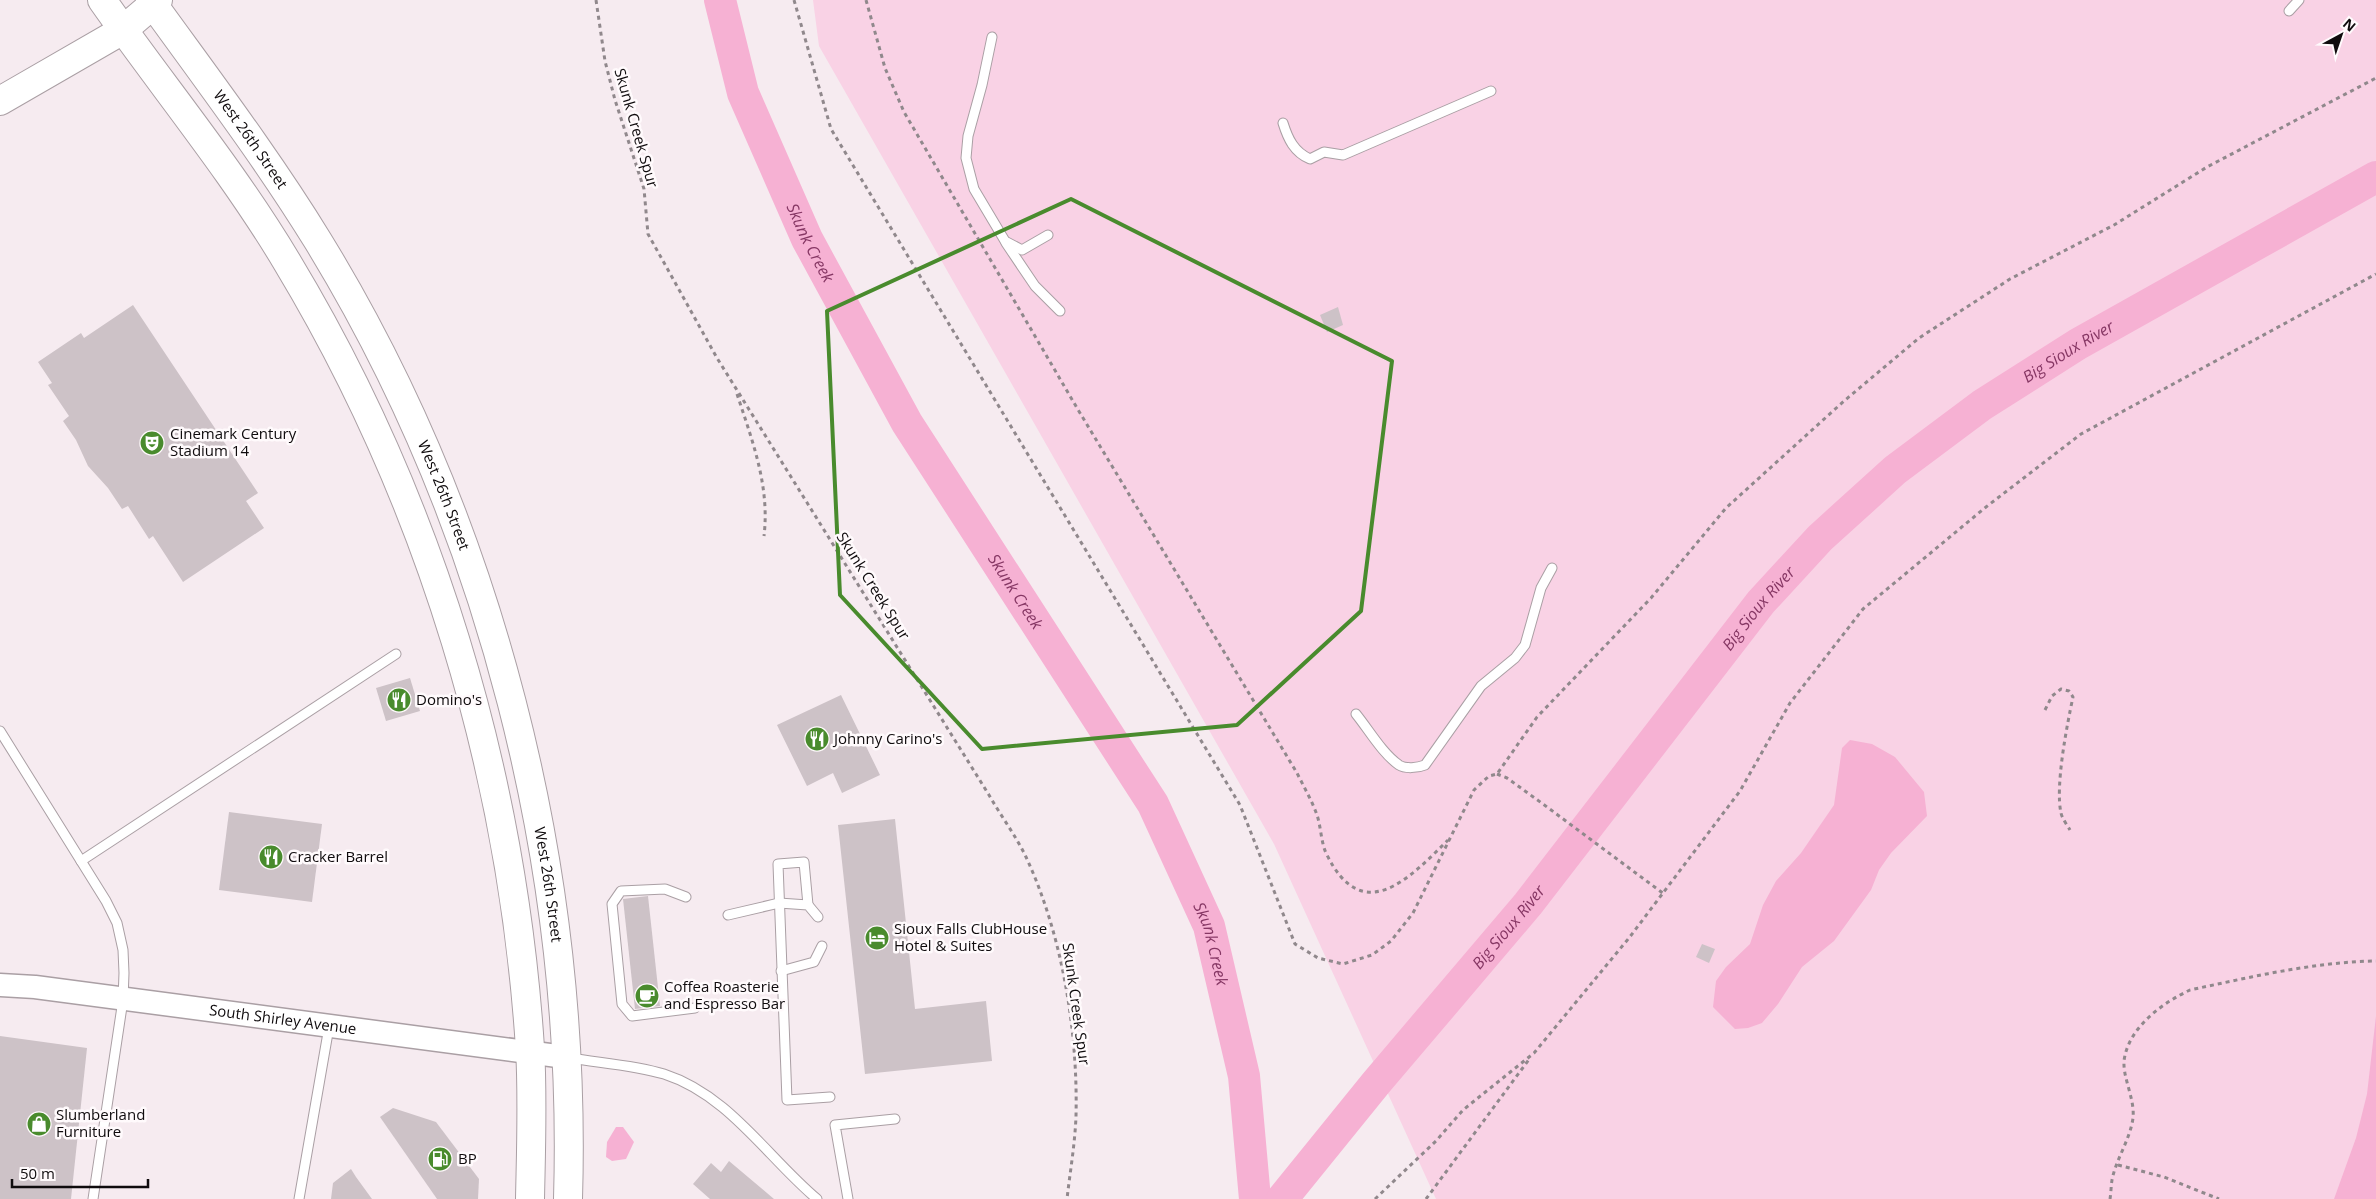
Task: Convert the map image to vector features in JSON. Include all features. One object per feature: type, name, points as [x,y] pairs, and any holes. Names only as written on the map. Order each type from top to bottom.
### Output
[{"type":"main road","points":[[102,0],[227,172],[286,260],[341,357],[394,472],[439,589],[462,660],[482,733],[498,807],[514,898],[530,1052],[530,1199]]},
{"type":"main road","points":[[0,101],[123,30],[154,1]]},
{"type":"main road","name":"West 26th Street","points":[[154,1],[318,241],[374,340],[428,458],[474,577],[518,724],[537,809],[551,892],[562,977],[570,1147],[568,1199]]},
{"type":"street","name":"South Shirley Avenue","points":[[0,985],[565,1057]]},
{"type":"lane","points":[[2289,11],[2299,0]]},
{"type":"lane","points":[[992,37],[982,85],[968,136],[966,158],[974,189],[1005,241],[1035,286],[1060,311]]},
{"type":"lane","points":[[1283,123],[1288,139],[1301,155],[1310,159],[1324,152],[1343,155],[1491,92]]},
{"type":"lane","points":[[1005,241],[1022,250],[1048,235]]},
{"type":"lane","points":[[1356,714],[1400,766],[1419,768],[1426,765],[1481,686],[1515,658],[1525,645],[1541,588],[1552,568]]},
{"type":"lane","points":[[81,861],[396,654]]},
{"type":"lane","points":[[0,731],[106,901],[117,923],[123,950],[122,1000],[93,1199]]},
{"type":"lane","points":[[818,918],[808,905],[804,862],[778,864],[780,971],[787,1100],[830,1097]]},
{"type":"lane","points":[[686,897],[665,888],[621,891],[612,904],[622,1004],[632,1016],[695,1008]]},
{"type":"lane","points":[[728,915],[779,903],[808,905]]},
{"type":"lane","points":[[780,971],[814,962],[822,946]]},
{"type":"lane","points":[[299,1199],[329,1027]]},
{"type":"lane","points":[[565,1057],[663,1074],[685,1083],[714,1100],[745,1127],[814,1198]]},
{"type":"lane","points":[[848,1199],[834,1124],[895,1119]]},
{"type":"path","name":"Skunk Creek Spur","points":[[596,0],[606,61],[615,100],[644,189],[648,234],[735,389],[874,607],[989,795],[1025,856],[1043,899],[1055,935],[1063,973],[1076,1080],[1076,1118],[1067,1199]]},
{"type":"path","points":[[794,0],[831,129],[1240,804],[1295,944],[1318,958],[1343,964],[1372,955],[1391,941],[1413,913],[1474,790],[1488,776],[1497,774],[1507,778],[1664,894]]},
{"type":"path","points":[[866,0],[885,68],[904,112],[1077,408],[1297,773],[1317,815],[1326,852],[1341,875],[1356,888],[1369,894],[1394,886],[1420,867],[1450,837]]},
{"type":"path","points":[[1497,774],[1538,718],[1651,598],[1726,508],[1844,401],[1919,338],[2010,279],[2114,225],[2207,167],[2376,78]]},
{"type":"path","points":[[1426,1199],[1534,1053],[1664,894],[1740,791],[1790,703],[1863,610],[1986,507],[2081,434],[2376,274]]},
{"type":"path","points":[[735,389],[762,479],[766,518],[764,536]]},
{"type":"path","points":[[2045,710],[2052,696],[2061,689],[2069,691],[2073,697],[2066,730],[2060,791],[2061,814],[2070,830]]},
{"type":"path","points":[[2110,1199],[2112,1179],[2133,1118],[2124,1061],[2132,1038],[2154,1011],[2190,990],[2353,961],[2376,961]]},
{"type":"path","points":[[1375,1199],[1436,1141],[1463,1110],[1534,1053]]},
{"type":"path","points":[[2118,1165],[2164,1177],[2219,1199]]},
{"type":"highlighted area","points":[[1071,199],[1392,361],[1361,611],[1237,725],[982,749],[840,595],[827,311]]},
{"type":"shaded area","points":[[813,0],[2376,0],[2376,1199],[1436,1199],[1274,844],[819,46]]},
{"type":"shaded area","points":[[1850,740],[1872,744],[1895,757],[1924,792],[1927,816],[1891,853],[1879,870],[1871,890],[1834,941],[1802,967],[1778,1004],[1762,1023],[1748,1028],[1735,1029],[1713,1007],[1716,981],[1726,967],[1750,944],[1763,905],[1776,881],[1801,853],[1834,805],[1842,748]]},
{"type":"shaded area","points":[[2376,1016],[2376,1199],[2334,1199],[2356,1138],[2367,1094]]},
{"type":"shaded area","points":[[616,1127],[623,1127],[634,1142],[626,1159],[612,1161],[606,1157],[607,1142]]},
{"type":"building","name":"Cinemark Century Stadium 14","points":[[133,305],[258,493],[246,501],[264,528],[183,582],[153,536],[149,539],[128,506],[122,509],[108,488],[88,466],[76,440],[63,421],[69,416],[48,385],[52,383],[38,362],[81,333],[84,338]]},
{"type":"building","points":[[1338,307],[1343,325],[1327,332],[1320,315]]},
{"type":"building","points":[[410,678],[420,711],[386,721],[376,688]]},
{"type":"building","points":[[841,695],[880,775],[842,793],[833,773],[807,786],[777,725]]},
{"type":"building","name":"Cracker Barrel","points":[[229,812],[322,824],[312,902],[219,890]]},
{"type":"building","points":[[895,819],[915,1009],[986,1001],[992,1061],[865,1074],[838,825]]},
{"type":"building","points":[[648,896],[660,1006],[635,1009],[623,899]]},
{"type":"building","points":[[1702,944],[1715,949],[1709,963],[1696,957]]},
{"type":"building","name":"Slumberland Furniture","points":[[0,1036],[87,1048],[71,1199],[0,1199]]},
{"type":"building","points":[[393,1108],[436,1122],[479,1179],[478,1199],[437,1199],[380,1117]]},
{"type":"building","points":[[729,1161],[774,1199],[710,1199],[693,1184],[711,1163],[721,1172]]},
{"type":"building","points":[[351,1169],[372,1199],[331,1199],[333,1183]]},
{"type":"waterway","name":"Skunk Creek","points":[[720,0],[743,93],[807,239],[907,423],[1153,804],[1209,926],[1244,1076],[1255,1199]]},
{"type":"waterway","name":"Big Sioux River","points":[[1282,1199],[1376,1083],[1528,904],[1761,602],[1820,538],[1895,470],[1982,405],[2078,344],[2376,177]]},
{"type":"place","name":"Cinemark Century Stadium 14","points":[[152,443]]},
{"type":"place","name":"Domino's","points":[[399,700]]},
{"type":"place","name":"Johnny Carino's","points":[[817,739]]},
{"type":"place","name":"Cracker Barrel","points":[[271,857]]},
{"type":"place","name":"Sioux Falls ClubHouse Hotel & Suites","points":[[877,938]]},
{"type":"place","name":"Coffea Roasterie and Espresso Bar","points":[[647,996]]},
{"type":"place","name":"Slumberland Furniture","points":[[39,1124]]},
{"type":"place","name":"BP","points":[[440,1159]]}]
